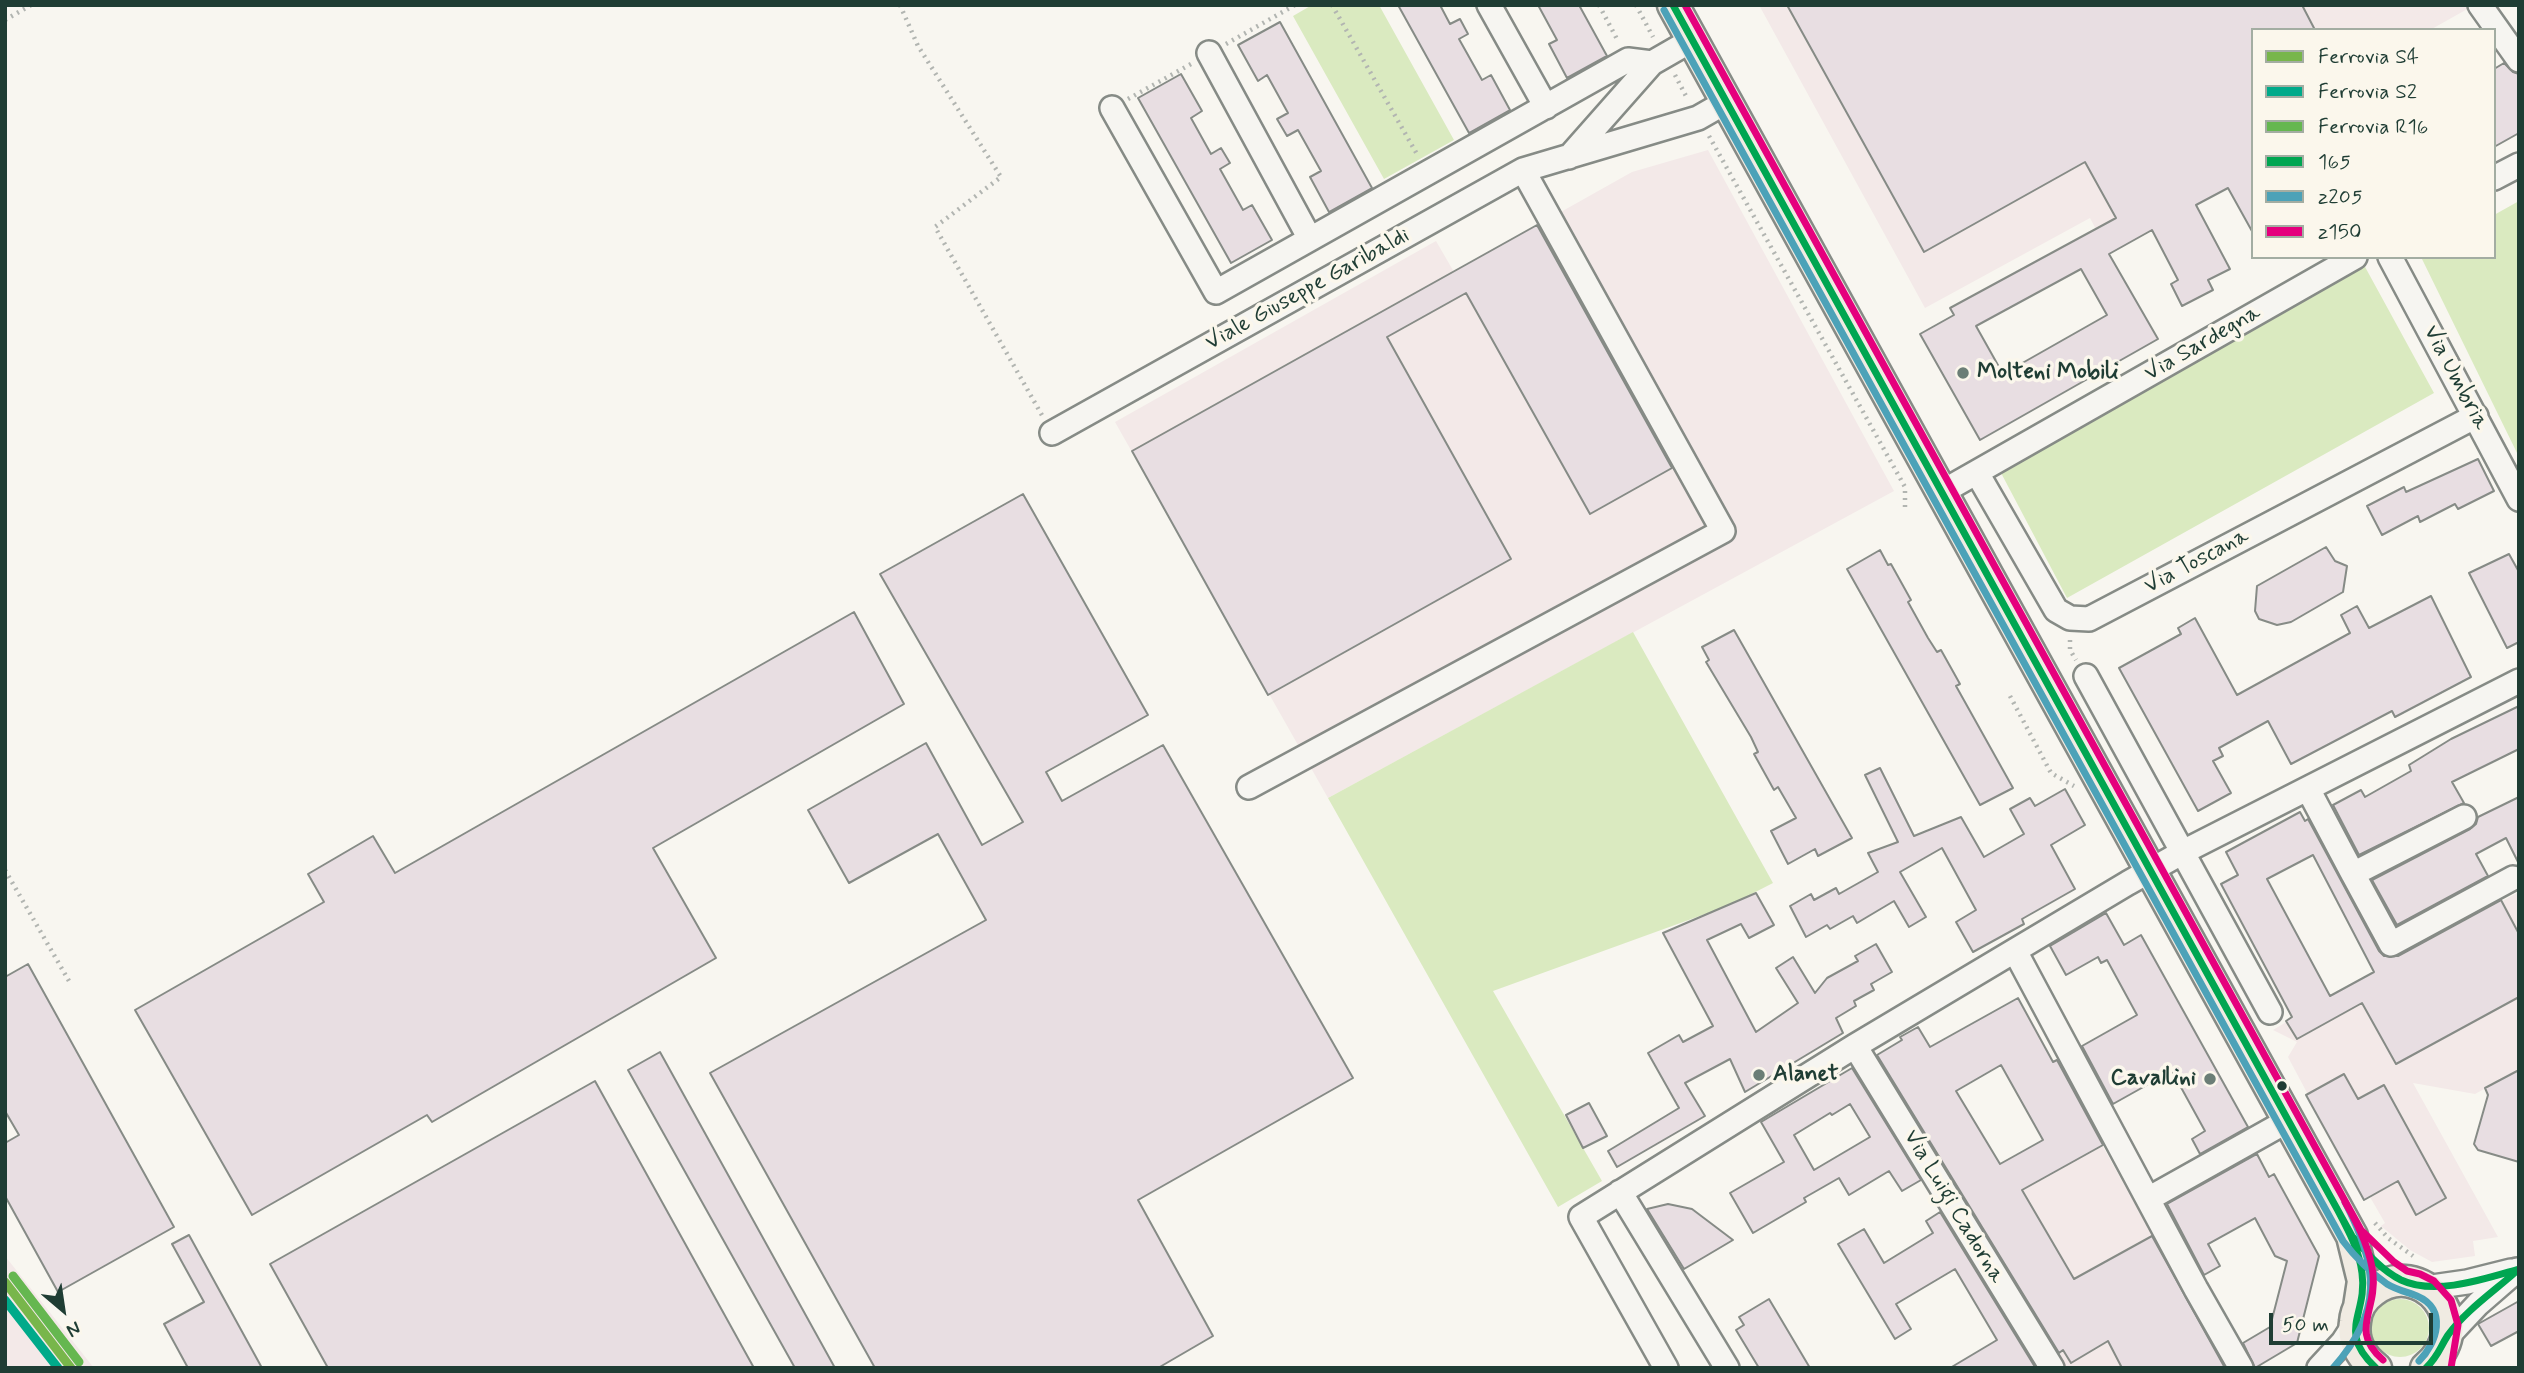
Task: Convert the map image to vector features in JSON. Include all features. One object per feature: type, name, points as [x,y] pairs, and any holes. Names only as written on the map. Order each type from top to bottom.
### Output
[{"type":"main road","points":[[1673,5],[2352,1236],[2369,1255],[2440,1301],[2445,1312],[2439,1357]]},
{"type":"main road","points":[[2352,1236],[2363,1281],[2355,1338],[2360,1351],[2376,1368]]},
{"type":"main road","points":[[2356,1316],[2367,1296],[2378,1287],[2414,1285]]},
{"type":"street","points":[[1489,5],[1545,107]]},
{"type":"street","points":[[2480,5],[2519,60]]},
{"type":"street","points":[[1569,157],[1658,59],[1692,40]]},
{"type":"street","name":"Viale Giuseppe Garibaldi","points":[[1209,53],[1310,239]]},
{"type":"street","points":[[1628,60],[1658,59]]},
{"type":"street","name":"Viale Giuseppe Garibaldi","points":[[1112,108],[1216,292],[1628,60]]},
{"type":"street","name":"Viale Giuseppe Garibaldi","points":[[1052,433],[1523,170],[1698,118],[1726,102]]},
{"type":"street","points":[[2496,177],[2519,165]]},
{"type":"street","points":[[1249,787],[1723,531],[1523,170]]},
{"type":"street","name":"Via Sardegna","points":[[1942,492],[2352,259]]},
{"type":"street","name":"Via Umbria","points":[[2391,259],[2519,499]]},
{"type":"street","name":"Via Toscana","points":[[2070,618],[2089,619],[2476,416]]},
{"type":"street","points":[[1977,473],[2056,610],[2070,618]]},
{"type":"street","points":[[2086,676],[2270,1012]]},
{"type":"street","points":[[1666,1368],[1581,1217],[1855,1046],[2183,852],[2519,681]]},
{"type":"street","points":[[2308,789],[2391,944],[2514,878]]},
{"type":"street","points":[[2353,874],[2464,817]]},
{"type":"street","points":[[2015,951],[2241,1368]]},
{"type":"street","name":"Via Luigi Cadorna","points":[[1855,1046],[2052,1368]]},
{"type":"street","points":[[2148,1199],[2289,1120]]},
{"type":"street","points":[[1620,1192],[1727,1368]]},
{"type":"street","points":[[2414,1285],[2467,1282],[2518,1269]]},
{"type":"street","points":[[2439,1357],[2478,1304],[2518,1269]]},
{"type":"street","points":[[2319,1368],[2343,1342],[2356,1316]]},
{"type":"path","points":[[5,20],[31,5]]},
{"type":"path","points":[[900,5],[918,46],[1001,177],[935,227],[1052,433]]},
{"type":"path","points":[[1332,5],[1428,173]]},
{"type":"path","points":[[1599,5],[1628,60]]},
{"type":"path","points":[[1636,5],[1658,59],[1698,118],[1905,487],[1905,508]]},
{"type":"path","points":[[2070,618],[2070,650],[2086,676]]},
{"type":"path","points":[[2010,696],[2051,773],[2074,785],[2080,796]]},
{"type":"path","points":[[5,870],[69,981]]},
{"type":"shaded area","points":[[1759,5],[2471,7],[2434,28],[2251,28],[2251,175],[2109,254],[2090,218],[1925,308]]},
{"type":"shaded area","points":[[1708,150],[1894,491],[1328,798],[1115,422],[1436,241],[1454,272],[1632,172]]},
{"type":"shaded area","points":[[2519,892],[2519,1070],[2475,1094],[2413,1083],[2498,1237],[2473,1241],[2475,1256],[2432,1262],[2410,1250],[2381,1226],[2385,1223],[2370,1197],[2364,1200],[2288,1057],[2297,1042],[2273,1030]]},
{"type":"shaded area","points":[[2086,1116],[2202,1325],[2124,1368],[2065,1368],[1961,1205],[2007,1178],[2000,1164]]},
{"type":"shaded area","points":[[5,1256],[94,1368],[5,1368]]},
{"type":"green space","points":[[1312,5],[1379,5],[1454,140],[1384,179],[1293,16]]},
{"type":"green space","points":[[2519,201],[2519,457],[2422,259],[2496,259],[2496,214]]},
{"type":"green space","points":[[2364,265],[2434,393],[2067,598],[2000,471]]},
{"type":"green space","points":[[1633,632],[1773,883],[1730,905],[1493,991],[1602,1181],[1558,1207],[1328,798]]},
{"type":"green space","points":[[2394,1299],[2406,1299],[2421,1307],[2429,1322],[2429,1334],[2421,1349],[2406,1357],[2394,1357],[2379,1349],[2371,1334],[2371,1322],[2379,1307]]},
{"type":"building","points":[[1398,5],[1440,5],[1450,24],[1460,19],[1468,34],[1459,39],[1482,80],[1491,75],[1510,110],[1469,133]]},
{"type":"building","points":[[1538,5],[1579,5],[1607,56],[1567,78],[1549,44],[1557,40]]},
{"type":"building","points":[[1787,5],[2302,5],[2314,28],[2251,28],[2251,229],[2228,188],[2196,205],[2230,269],[2208,280],[2213,290],[2182,306],[2171,284],[2178,280],[2152,230],[2109,254],[2158,339],[1980,440],[1920,334],[1954,315],[1950,308],[2116,218],[2085,162],[1924,252]],"holes":[[[2081,269],[2107,315],[2003,374],[1976,326]]]},
{"type":"building","points":[[1280,22],[1372,188],[1329,212],[1310,177],[1321,171],[1298,130],[1287,136],[1277,119],[1288,113],[1267,75],[1258,81],[1238,45]]},
{"type":"building","points":[[2504,63],[2519,74],[2519,133],[2496,146],[2496,68]]},
{"type":"building","points":[[1181,74],[1202,111],[1191,118],[1211,154],[1221,148],[1230,163],[1220,169],[1243,210],[1252,205],[1272,240],[1231,263],[1138,98]]},
{"type":"building","points":[[1537,225],[1672,468],[1590,514],[1466,293],[1387,337],[1511,559],[1268,695],[1132,451]]},
{"type":"building","points":[[2478,459],[2494,491],[2458,509],[2455,504],[2420,522],[2418,516],[2382,535],[2367,506],[2404,487],[2406,492]]},
{"type":"building","points":[[1023,494],[1148,715],[1046,772],[1062,801],[1163,745],[1353,1078],[1138,1200],[1213,1336],[1158,1368],[875,1368],[710,1073],[986,920],[938,834],[849,883],[808,810],[926,743],[982,845],[1023,822],[880,574]]},
{"type":"building","points":[[2326,547],[2335,561],[2347,566],[2343,592],[2291,622],[2277,625],[2259,619],[2255,611],[2257,586]]},
{"type":"building","points":[[1880,550],[1911,600],[1908,602],[1928,638],[1937,652],[1941,650],[1960,684],[1956,686],[2013,788],[1980,805],[1847,569]]},
{"type":"building","points":[[2509,554],[2519,572],[2519,642],[2507,648],[2469,573]]},
{"type":"building","points":[[2431,596],[2471,677],[2395,717],[2392,711],[2291,764],[2268,721],[2219,748],[2223,756],[2213,761],[2231,793],[2198,811],[2119,668],[2181,634],[2178,628],[2195,618],[2237,695],[2350,633],[2341,615],[2357,606],[2369,628]]},
{"type":"building","points":[[854,612],[904,704],[653,848],[716,958],[432,1122],[427,1115],[252,1215],[135,1010],[324,902],[308,874],[373,836],[395,873]]},
{"type":"building","points":[[1734,630],[1852,838],[1818,856],[1815,849],[1788,864],[1771,831],[1796,818],[1778,787],[1774,790],[1754,754],[1758,752],[1751,737],[1706,662],[1709,660],[1702,647]]},
{"type":"building","points":[[2519,706],[2519,749],[2452,782],[2464,803],[2359,855],[2333,805],[2361,790],[2365,797],[2411,771],[2409,765],[2451,739]]},
{"type":"building","points":[[1880,768],[1914,836],[1961,817],[1984,857],[2024,834],[2010,809],[2030,798],[2035,806],[2065,789],[2085,825],[2051,845],[2075,889],[2022,919],[2024,924],[1973,952],[1956,922],[1976,910],[1942,848],[1900,872],[1926,917],[1909,927],[1894,901],[1857,923],[1853,916],[1830,929],[1827,925],[1806,937],[1790,906],[1811,894],[1814,900],[1836,888],[1839,894],[1878,872],[1868,853],[1898,842],[1865,775]]},
{"type":"building","points":[[2519,797],[2519,864],[2506,838],[2476,854],[2488,876],[2397,925],[2372,880],[2470,829],[2476,824],[2478,817]]},
{"type":"building","points":[[2300,812],[2305,821],[2308,819],[2384,956],[2398,956],[2501,900],[2519,934],[2519,997],[2396,1064],[2362,1003],[2297,1039],[2286,1021],[2292,1017],[2221,884],[2238,875],[2226,852]],"holes":[[[2313,855],[2374,972],[2330,996],[2267,879]]]},
{"type":"building","points":[[1756,893],[1774,925],[1749,938],[1741,924],[1707,940],[1756,1032],[1798,1003],[1776,968],[1793,957],[1815,993],[1827,978],[1858,961],[1855,956],[1876,944],[1892,972],[1871,984],[1874,990],[1854,1001],[1856,1006],[1836,1018],[1843,1033],[1745,1092],[1730,1059],[1685,1083],[1705,1116],[1617,1167],[1608,1151],[1679,1108],[1648,1053],[1679,1035],[1683,1042],[1713,1026],[1663,933]]},
{"type":"building","points":[[2106,913],[2124,945],[2141,935],[2248,1127],[2200,1154],[2192,1139],[2205,1131],[2172,1071],[2113,1104],[2082,1046],[2137,1015],[2107,960],[2101,963],[2098,957],[2066,975],[2050,946]]},
{"type":"building","points":[[28,964],[174,1227],[58,1292],[5,1196],[5,1143],[19,1135],[5,1111],[5,977]]},
{"type":"building","points":[[2018,998],[2053,1062],[2057,1060],[2103,1145],[2022,1190],[2074,1279],[2152,1236],[2225,1368],[2122,1368],[2108,1341],[2071,1363],[2063,1350],[2059,1353],[1877,1055],[1918,1027],[1930,1047]],"holes":[[[2001,1065],[2043,1140],[2000,1164],[1956,1091]]]},
{"type":"building","points":[[660,1052],[835,1368],[795,1368],[628,1070]]},
{"type":"building","points":[[1852,1068],[1921,1180],[1902,1191],[1889,1171],[1849,1195],[1839,1178],[1804,1198],[1806,1202],[1753,1233],[1730,1193],[1784,1162],[1761,1122]],"holes":[[[1850,1104],[1870,1137],[1814,1170],[1794,1135]]]},
{"type":"building","points":[[2519,1070],[2519,1162],[2478,1150],[2474,1144],[2488,1095],[2485,1088]]},
{"type":"building","points":[[2344,1074],[2358,1099],[2384,1085],[2446,1198],[2416,1215],[2398,1181],[2364,1200],[2306,1095]]},
{"type":"building","points":[[595,1081],[754,1368],[328,1368],[270,1264]]},
{"type":"building","points":[[1589,1103],[1607,1136],[1583,1148],[1566,1115]]},
{"type":"building","points":[[2257,1154],[2269,1177],[2274,1174],[2319,1256],[2297,1343],[2255,1368],[2243,1343],[2270,1327],[2287,1261],[2275,1256],[2255,1218],[2208,1244],[2220,1266],[2204,1275],[2167,1204]]},
{"type":"building","points":[[1668,1204],[1692,1209],[1733,1240],[1684,1269],[1647,1209]]},
{"type":"building","points":[[1940,1212],[2035,1367],[1950,1368],[1997,1340],[1955,1269],[1896,1304],[1911,1329],[1895,1339],[1838,1244],[1864,1229],[1884,1263],[1933,1233],[1926,1221]]},
{"type":"building","points":[[189,1235],[262,1368],[188,1368],[164,1324],[204,1302],[172,1244]]},
{"type":"building","points":[[1769,1299],[1810,1368],[1759,1368],[1736,1330],[1744,1325],[1739,1317]]},
{"type":"building","points":[[2519,1301],[2519,1331],[2491,1346],[2478,1324]]},
{"type":"rail line","name":"R16","points":[[13,1276],[79,1362]]},
{"type":"rail line","name":"S4","points":[[5,1282],[71,1368]]},
{"type":"rail line","name":"S2","points":[[5,1300],[58,1368]]},
{"type":"transit line","name":"165","points":[[1673,5],[2352,1236],[2387,1271],[2414,1285],[2460,1284],[2519,1269]]},
{"type":"transit line","name":"z150","points":[[1685,5],[2361,1230],[2394,1262],[2407,1271],[2434,1281],[2451,1300],[2458,1325],[2451,1368]]},
{"type":"transit line","name":"z205","points":[[1664,10],[2343,1241],[2363,1264],[2387,1284],[2417,1296],[2433,1309],[2436,1318],[2434,1336],[2419,1361]]},
{"type":"transit line","name":"z205","points":[[2333,1368],[2350,1347],[2361,1327],[2368,1308],[2370,1288],[2364,1247],[2345,1202]]},
{"type":"transit line","name":"z150","points":[[2345,1202],[2363,1236],[2369,1255],[2373,1287],[2366,1330],[2373,1349],[2383,1360]]},
{"type":"transit line","name":"165","points":[[2336,1207],[2355,1247],[2362,1273],[2363,1288],[2356,1322],[2358,1343],[2364,1355],[2376,1368]]},
{"type":"transit line","name":"165","points":[[2426,1368],[2463,1317],[2519,1269]]},
{"type":"place","name":"Molteni Mobili","points":[[1963,373]]},
{"type":"place","name":"Alanet","points":[[1759,1075]]},
{"type":"place","name":"Cavallini","points":[[2210,1079]]}]
